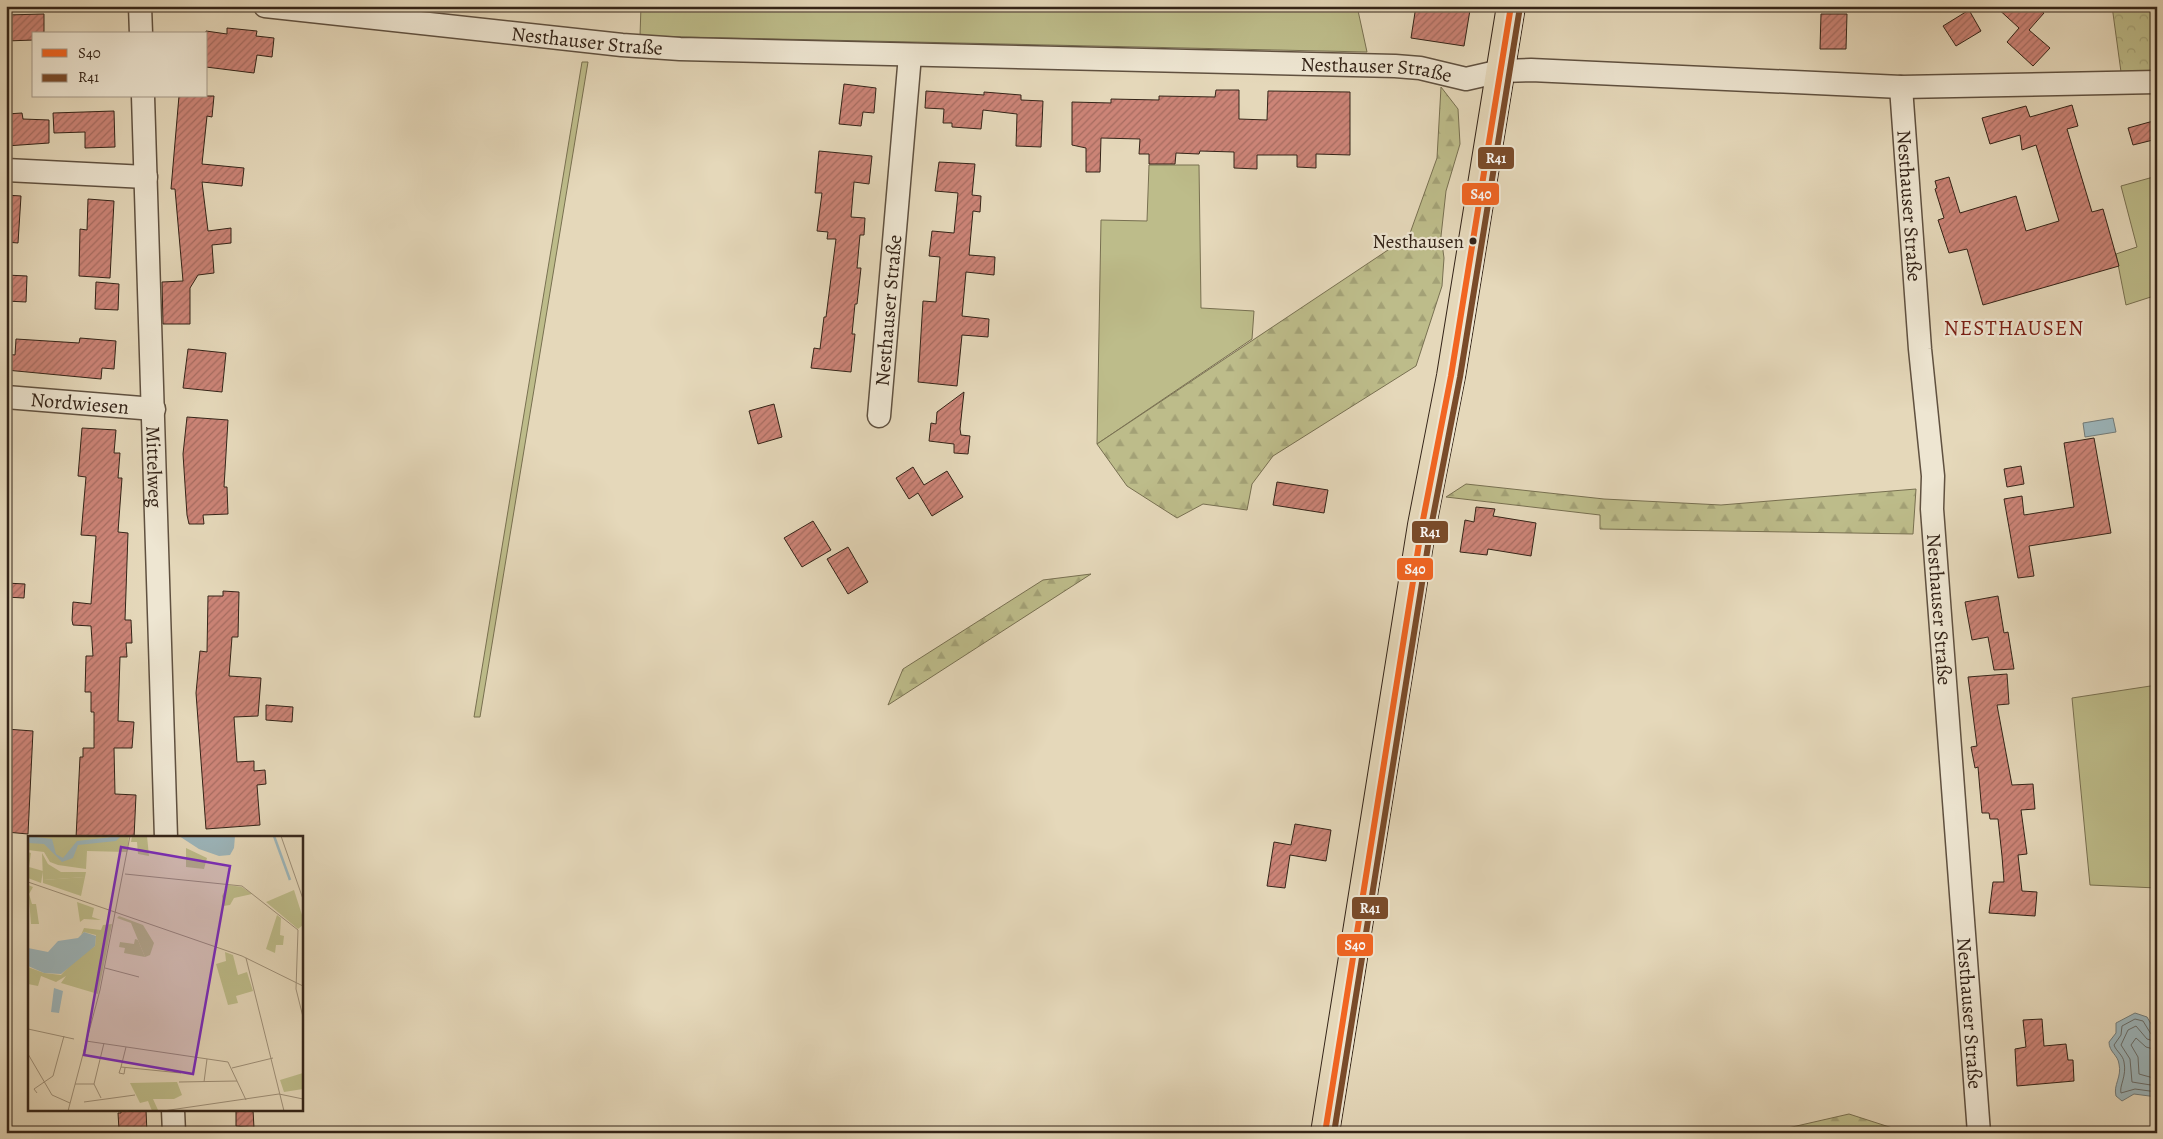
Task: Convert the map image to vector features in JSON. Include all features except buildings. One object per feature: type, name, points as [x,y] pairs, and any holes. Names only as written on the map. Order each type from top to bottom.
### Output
[{"type":"main road","points":[[1325,1133],[1422,525],[1451,376],[1511,6]]},
{"type":"street","points":[[140,6],[141,32]]},
{"type":"street","name":"Nesthauser Straße","points":[[265,6],[622,46],[910,55],[1396,66],[1420,68],[1466,79],[1501,71],[1540,71],[1900,87],[2157,82]]},
{"type":"street","name":"Nesthauser Straße","points":[[879,416],[910,55]]},
{"type":"street","name":"Nesthauser Straße","points":[[1900,87],[1920,349],[1933,476],[1934,526],[1980,1133]]},
{"type":"street","name":"Mittelweg","points":[[143,98],[166,836]]},
{"type":"street","points":[[6,170],[146,177]]},
{"type":"street","name":"Nordwiesen","points":[[6,397],[154,409]]},
{"type":"street","points":[[173,1112],[174,1133]]},
{"type":"green space","points":[[641,6],[1357,6],[1367,52],[640,36]]},
{"type":"green space","points":[[2112,6],[2157,6],[2157,71],[2121,72]]},
{"type":"green space","points":[[582,62],[588,62],[480,717],[474,717]]},
{"type":"green space","points":[[1441,87],[1458,109],[1460,144],[1446,191],[1441,236],[1444,258],[1442,286],[1416,366],[1273,456],[1252,484],[1247,510],[1203,504],[1177,518],[1127,486],[1097,444],[1409,236],[1437,158]]},
{"type":"green space","points":[[1149,165],[1199,165],[1201,308],[1254,311],[1252,339],[1097,444],[1101,220],[1147,221]]},
{"type":"green space","points":[[2157,176],[2157,295],[2126,305],[2116,254],[2137,247],[2121,186]]},
{"type":"green space","points":[[1466,484],[1604,499],[1721,505],[1916,489],[1913,534],[1600,529],[1600,515],[1446,497]]},
{"type":"green space","points":[[1091,574],[888,705],[903,669],[1043,580]]},
{"type":"green space","points":[[2157,685],[2157,888],[2090,885],[2072,698]]},
{"type":"green space","points":[[1849,1114],[1908,1133],[1766,1133]]},
{"type":"water","points":[[2113,418],[2116,432],[2085,437],[2083,423]]},
{"type":"water","points":[[2135,1013],[2147,1017],[2157,1034],[2157,1097],[2134,1094],[2122,1101],[2116,1096],[2115,1092],[2120,1069],[2119,1064],[2110,1048],[2109,1042],[2116,1033],[2116,1023]]},
{"type":"transit line","name":"S40","points":[[1325,1133],[1422,525],[1451,376],[1511,6]]},
{"type":"transit line","name":"R41","points":[[1334,1133],[1431,527],[1460,377],[1520,7]]},
{"type":"place","name":"Nesthausen","points":[[1473,241]]},
{"type":"district","name":"NESTHAUSEN","points":[[2014,328]]}]
